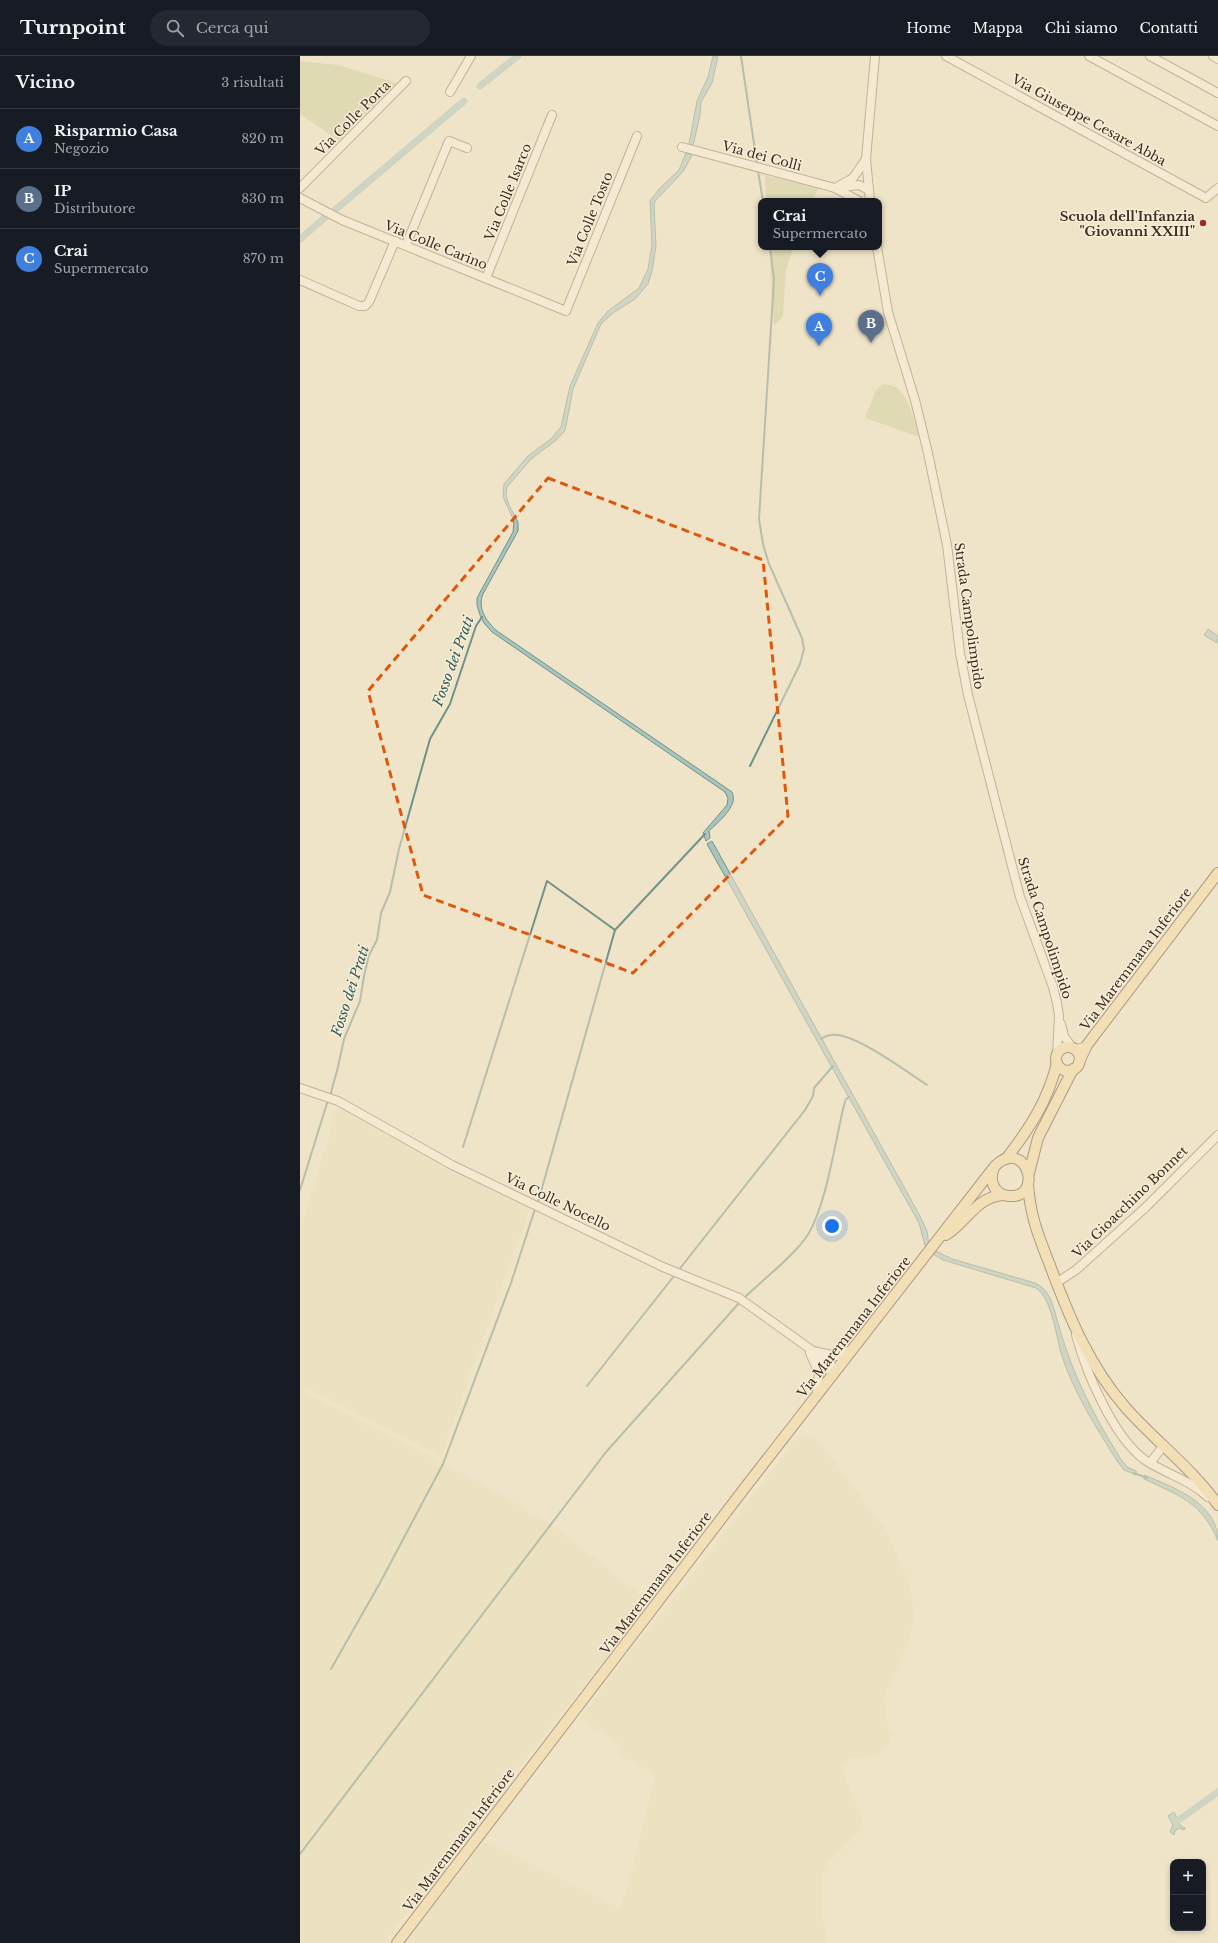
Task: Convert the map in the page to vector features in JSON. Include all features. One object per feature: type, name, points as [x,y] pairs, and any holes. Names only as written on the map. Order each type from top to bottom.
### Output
[{"type":"main road","name":"Via Maremmana Inferiore","points":[[1029,1173],[1038,1138],[1087,1045],[1218,873]]},
{"type":"main road","points":[[1032,1216],[1022,1204],[994,1188],[991,1177],[995,1166],[1006,1159],[1028,1130],[1040,1109],[1052,1085],[1057,1059],[1065,1048],[1073,1049],[1078,1054],[1076,1066],[1070,1071],[1062,1069],[1057,1059]]},
{"type":"main road","points":[[1006,1159],[1018,1160],[1027,1167],[1029,1173],[1028,1184],[1032,1216],[1056,1283],[1085,1351],[1116,1396],[1131,1414],[1193,1474],[1218,1505]]},
{"type":"main road","name":"Via Maremmana Inferiore","points":[[397,1943],[995,1166]]},
{"type":"main road","points":[[1007,1196],[1022,1193],[1028,1184]]},
{"type":"main road","name":"Via Maremmana Inferiore","points":[[938,1241],[953,1231],[982,1202],[993,1196],[1007,1196]]},
{"type":"street","points":[[450,92],[471,56]]},
{"type":"street","points":[[870,198],[866,159],[874,56]]},
{"type":"street","name":"Via Giuseppe Cesare Abba","points":[[946,56],[1206,198],[1218,188]]},
{"type":"street","points":[[1089,56],[1218,126]]},
{"type":"street","points":[[1150,56],[1218,93]]},
{"type":"street","points":[[1213,56],[1218,59]]},
{"type":"street","name":"Via Colle Porta","points":[[300,188],[406,81]]},
{"type":"street","name":"Via Colle Isarco","points":[[486,278],[552,114]]},
{"type":"street","name":"Via Colle Tosto","points":[[566,311],[637,136]]},
{"type":"street","points":[[406,245],[449,141],[467,148]]},
{"type":"street","name":"Via dei Colli","points":[[682,147],[835,188],[853,198]]},
{"type":"street","points":[[835,188],[853,178],[866,159]]},
{"type":"street","name":"Via dei Colli","points":[[835,188],[854,185],[869,190]]},
{"type":"street","name":"Via Colle Carino","points":[[300,198],[342,220],[566,311]]},
{"type":"street","points":[[300,280],[360,306],[365,306],[369,302],[395,241]]},
{"type":"street","name":"Strada Campolimpido","points":[[878,250],[888,312],[919,413],[947,545],[960,653],[967,688],[1015,880],[1053,987],[1059,1016],[1057,1059]]},
{"type":"street","points":[[1059,1016],[1064,1036],[1073,1049],[1087,1045]]},
{"type":"street","name":"Via Colle Nocello","points":[[300,1088],[334,1100],[452,1165],[668,1269],[743,1301],[812,1352]]},
{"type":"street","name":"Via Gioacchino Bonnet","points":[[1056,1283],[1076,1270],[1145,1208],[1218,1135]]},
{"type":"street","points":[[1074,1328],[1088,1372],[1110,1415],[1131,1446],[1150,1463],[1194,1486],[1218,1505]]},
{"type":"street","points":[[812,1352],[836,1356],[843,1355],[853,1349]]},
{"type":"street","points":[[812,1352],[829,1361],[835,1372]]},
{"type":"street","points":[[812,1352],[820,1376],[819,1388],[816,1397]]},
{"type":"street","points":[[1150,1463],[1164,1445]]},
{"type":"highlighted area","points":[[548,478],[763,560],[788,816],[633,973],[423,895],[368,691]]},
{"type":"shaded area","points":[[338,1107],[388,1136],[531,1205],[441,1456],[300,1385],[300,1230]]},
{"type":"shaded area","points":[[300,1390],[486,1486],[554,1526],[651,1603],[491,1802],[384,1943],[300,1943]]},
{"type":"shaded area","points":[[802,1435],[811,1435],[819,1441],[887,1532],[909,1582],[915,1619],[902,1659],[886,1691],[884,1700],[888,1729],[892,1733],[890,1742],[884,1750],[876,1755],[848,1759],[843,1767],[845,1777],[862,1818],[862,1827],[829,1862],[824,1871],[822,1880],[823,1917],[827,1943],[404,1943],[475,1853],[488,1842],[619,1908],[630,1881],[654,1778],[652,1772],[616,1753],[621,1744],[580,1719],[626,1656],[696,1570],[794,1441]]},
{"type":"green space","points":[[300,61],[338,65],[397,83],[339,141],[300,114]]},
{"type":"green space","points":[[765,175],[819,188],[814,198],[766,198]]},
{"type":"green space","points":[[769,250],[792,250],[786,271],[783,316],[774,326]]},
{"type":"green space","points":[[882,385],[891,385],[898,389],[903,395],[912,412],[919,437],[865,418],[876,390]]},
{"type":"water","points":[[713,56],[718,56],[712,83],[701,102],[700,115],[693,146],[689,144],[697,101],[708,77]]},
{"type":"water","points":[[686,153],[692,155],[683,172],[655,201],[656,246],[652,271],[648,284],[635,299],[613,313],[601,324],[573,389],[565,431],[555,441],[531,459],[507,487],[506,495],[509,505],[518,522],[518,531],[484,592],[481,603],[483,613],[489,623],[497,631],[732,792],[733,803],[722,818],[709,831],[710,838],[706,841],[703,833],[727,805],[728,798],[725,792],[492,632],[484,623],[477,605],[477,598],[513,532],[514,521],[503,497],[504,484],[528,456],[552,438],[561,427],[570,386],[598,323],[608,311],[639,288],[648,269],[652,245],[650,201],[659,189],[679,170]]},
{"type":"water","points":[[1208,629],[1218,636],[1217,643],[1204,635]]},
{"type":"water","points":[[712,841],[919,1214],[927,1231],[929,1246],[926,1249],[919,1223],[707,844]]},
{"type":"water","points":[[936,1251],[952,1259],[1035,1283],[1045,1290],[1053,1305],[1064,1342],[1084,1393],[1120,1458],[1127,1467],[1136,1471],[1136,1475],[1124,1470],[1117,1461],[1078,1395],[1061,1353],[1050,1309],[1041,1293],[1036,1288],[943,1260],[933,1254]]},
{"type":"water","points":[[1144,1475],[1168,1485],[1192,1498],[1211,1516],[1216,1528],[1218,1541],[1212,1528],[1197,1508],[1178,1495],[1144,1479]]},
{"type":"water","points":[[1174,1812],[1181,1826],[1185,1828],[1184,1830],[1179,1828],[1175,1831],[1174,1835],[1170,1832],[1173,1825],[1168,1816]]},
{"type":"waterway","points":[[480,86],[518,56]]},
{"type":"waterway","points":[[741,56],[757,164]]},
{"type":"waterway","points":[[335,210],[464,101]]},
{"type":"waterway","points":[[758,171],[762,198]]},
{"type":"waterway","points":[[300,239],[327,216]]},
{"type":"waterway","points":[[750,766],[800,664],[804,649],[802,638],[769,564],[763,544],[759,519],[774,279],[770,250]]},
{"type":"waterway","name":"Fosso dei Prati","points":[[330,1096],[344,1039],[360,1001],[369,955],[377,940],[381,913],[390,892],[399,849],[430,739],[450,704],[476,626],[482,617]]},
{"type":"waterway","points":[[538,1202],[615,930],[705,834]]},
{"type":"waterway","points":[[463,1147],[547,881],[615,930]]},
{"type":"waterway","points":[[821,1039],[832,1035],[842,1036],[867,1046],[927,1085]]},
{"type":"waterway","points":[[678,1271],[805,1110],[813,1096],[814,1088],[833,1066]]},
{"type":"waterway","points":[[746,1296],[788,1257],[809,1233],[821,1205],[844,1105],[846,1099],[849,1097]]},
{"type":"waterway","name":"Fosso dei Prati","points":[[300,1190],[328,1100]]},
{"type":"waterway","points":[[331,1669],[381,1581],[443,1464],[511,1283],[535,1209]]},
{"type":"waterway","points":[[587,1386],[674,1276]]},
{"type":"waterway","points":[[300,1854],[606,1452],[739,1303]]},
{"type":"waterway","points":[[1134,1473],[1147,1478]]},
{"type":"waterway","points":[[1176,1822],[1218,1792]]},
{"type":"place","name":"Scuola dell'Infanzia \"Giovanni XXIII\"","points":[[1203,223]]},
{"type":"place","name":"Crai","points":[[820,296]]},
{"type":"place","name":"IP","points":[[871,343]]},
{"type":"place","name":"Risparmio Casa","points":[[819,346]]}]
